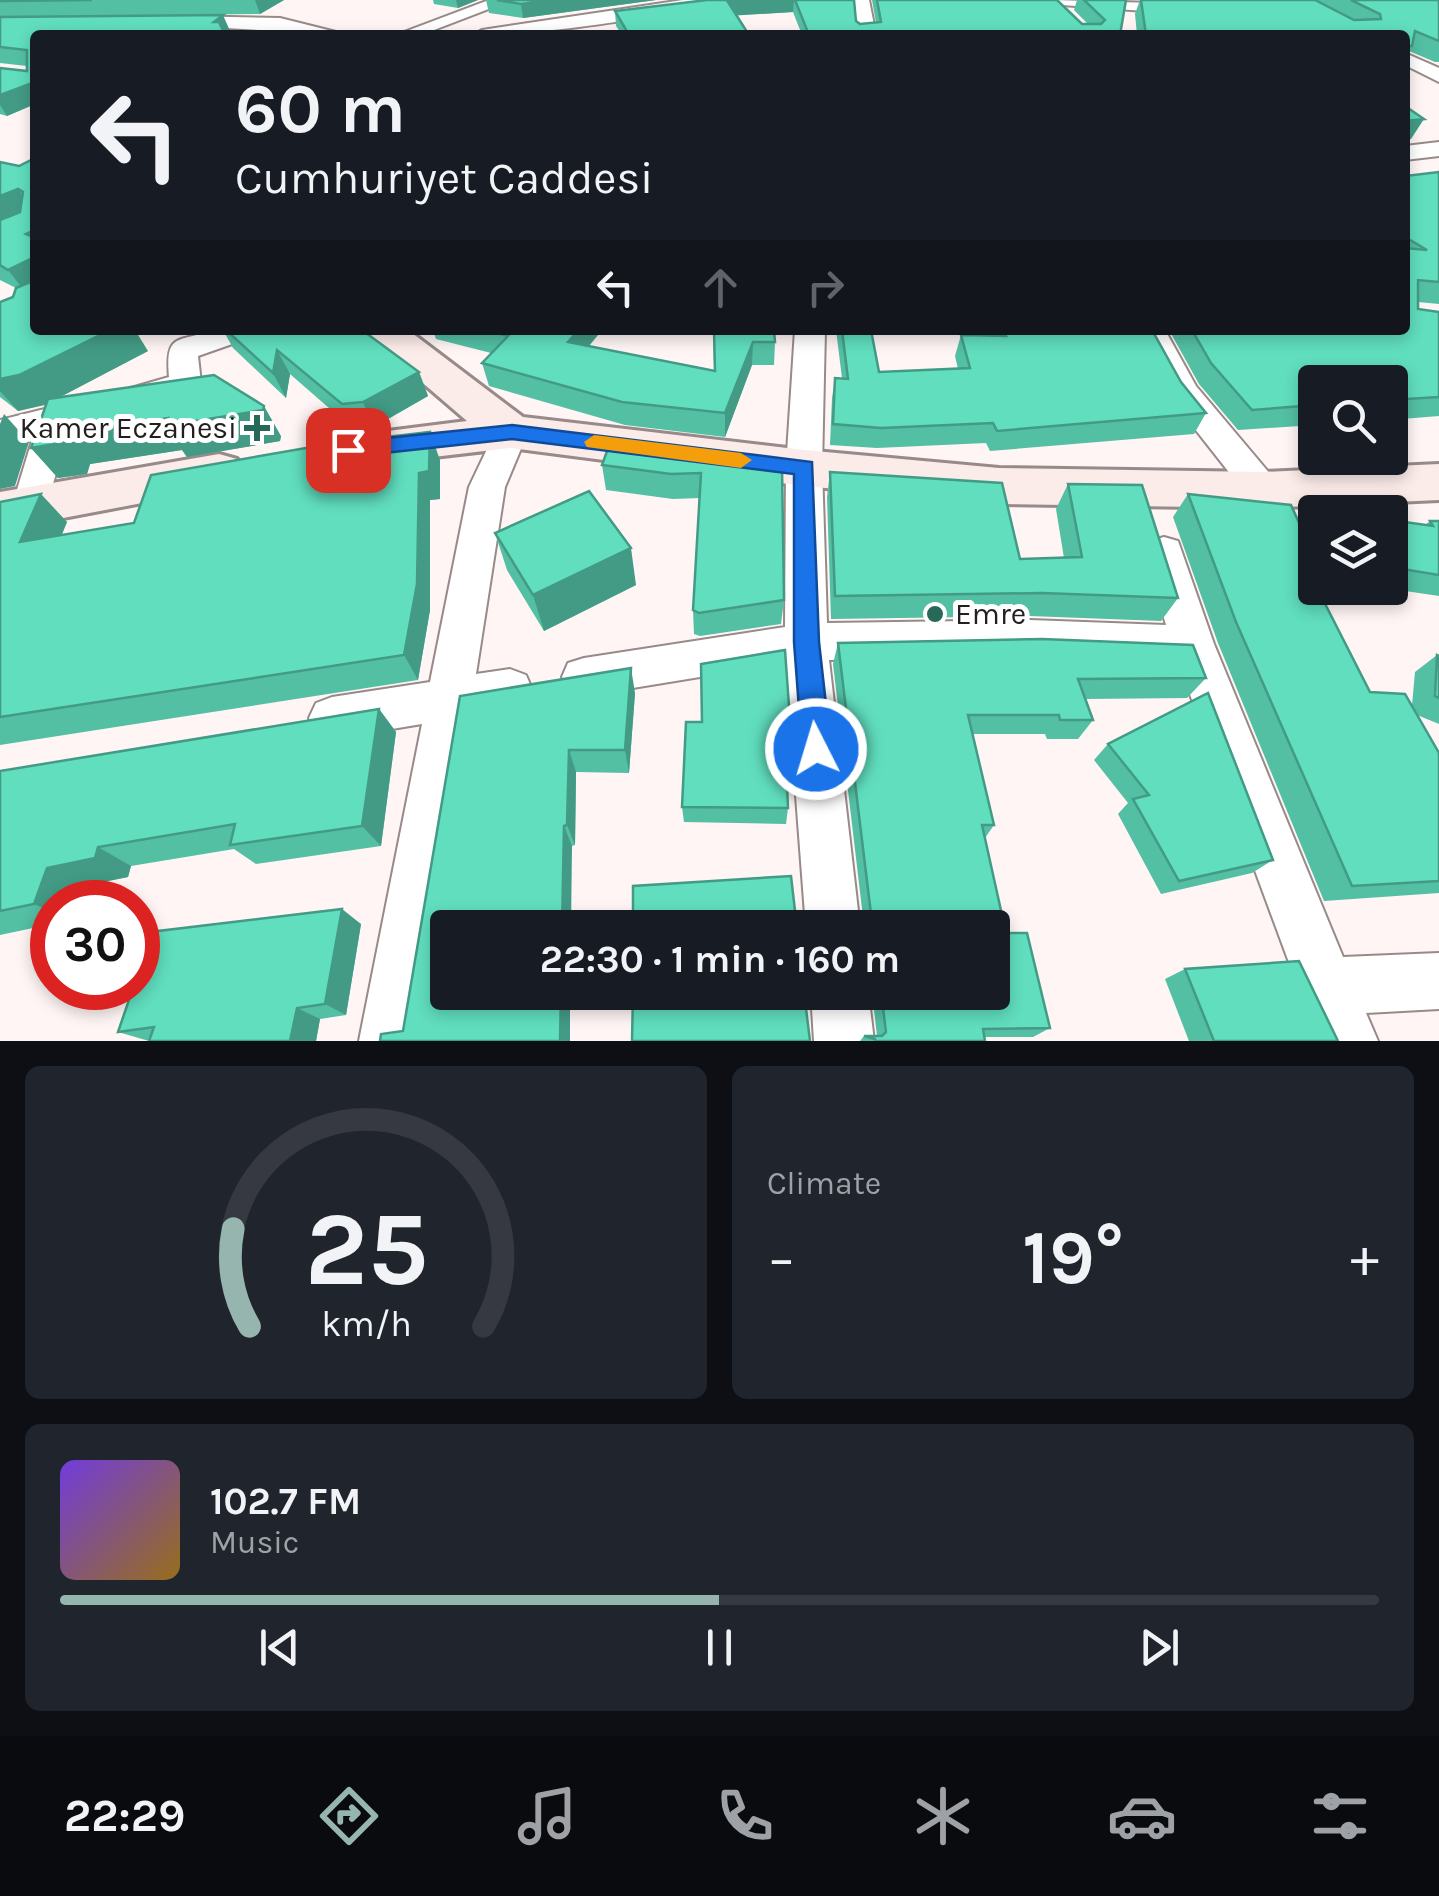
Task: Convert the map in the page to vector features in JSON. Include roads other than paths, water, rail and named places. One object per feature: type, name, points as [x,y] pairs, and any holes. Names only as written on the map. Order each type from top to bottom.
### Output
[{"type":"main road","points":[[388,335],[512,432]]},
{"type":"main road","points":[[329,453],[512,432],[804,468],[999,486],[1144,490],[1428,486]]},
{"type":"main road","points":[[15,508],[254,466]]},
{"type":"street","points":[[419,30],[504,0]]},
{"type":"street","points":[[513,30],[692,2],[754,0]]},
{"type":"street","points":[[861,0],[866,30]]},
{"type":"street","points":[[1050,0],[1074,23]]},
{"type":"street","points":[[1062,0],[1186,10],[1237,0]]},
{"type":"street","points":[[195,6],[164,22],[280,23],[314,30]]},
{"type":"street","points":[[280,23],[302,8]]},
{"type":"street","points":[[601,16],[609,30]]},
{"type":"street","points":[[1411,52],[1439,76]]},
{"type":"street","points":[[1410,152],[1439,149]]},
{"type":"street","points":[[1,431],[185,383],[182,351],[230,335]]},
{"type":"street","points":[[810,335],[804,468],[806,642],[831,910]]},
{"type":"street","points":[[1152,335],[1194,403],[1263,490]]},
{"type":"street","points":[[15,508],[56,418]]},
{"type":"street","points":[[390,1041],[487,487],[512,432]]},
{"type":"street","points":[[1144,490],[1193,644],[1348,1041]]},
{"type":"street","points":[[292,724],[806,642],[1030,638],[1193,644]]},
{"type":"street","points":[[1326,986],[1439,980]]},
{"type":"street","points":[[841,1010],[844,1041]]},
{"type":"place","name":"Kamer Eczanesi","points":[[257,428]]},
{"type":"place","name":"Emre","points":[[935,614]]}]
